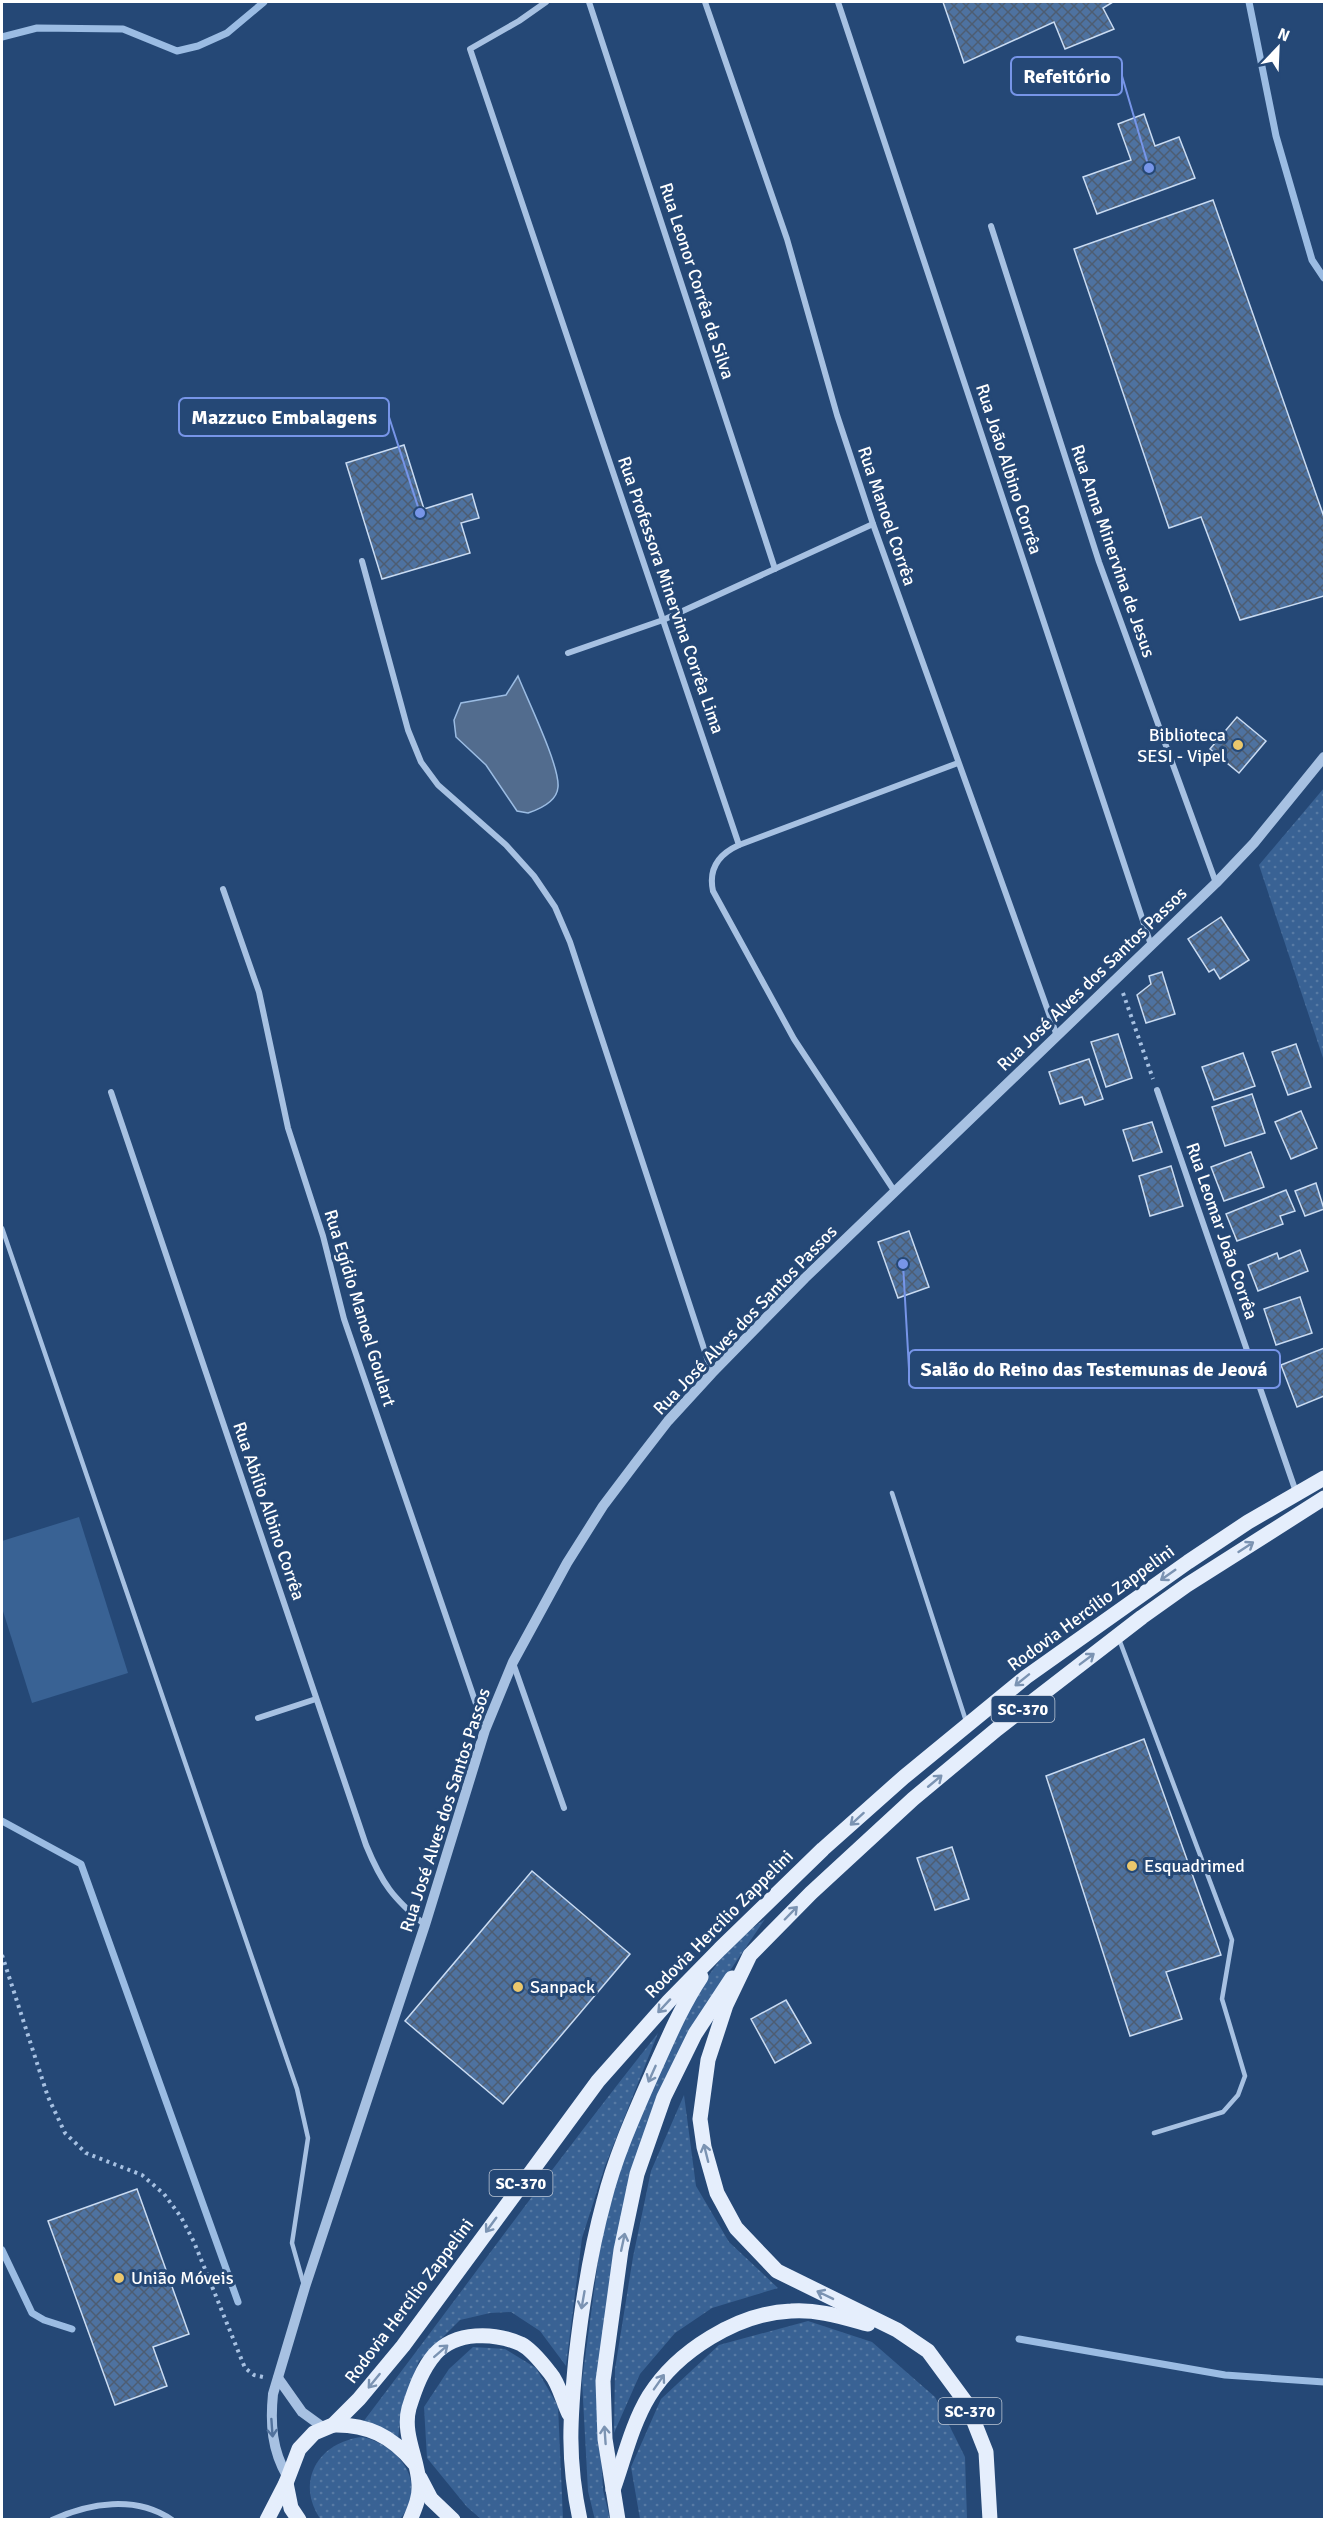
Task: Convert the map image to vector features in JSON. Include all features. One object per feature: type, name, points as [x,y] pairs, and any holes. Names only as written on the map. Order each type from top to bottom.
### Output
[{"type":"main road","name":"Rodovia Hercílio Zappelini","points":[[267,2520],[299,2449],[314,2433],[329,2426],[359,2399],[403,2346],[598,2081],[669,2001],[720,1949],[823,1850],[904,1777],[967,1725],[1086,1633],[1248,1522],[1324,1478]]},
{"type":"main road","name":"Rodovia Hercílio Zappelini","points":[[990,2520],[986,2452],[967,2404],[928,2350],[897,2330],[777,2271],[736,2228],[717,2193],[704,2147],[700,2119],[708,2060],[726,2006],[750,1955],[811,1893],[913,1799],[997,1729],[1187,1585],[1324,1498]]},
{"type":"main road","name":"SC-370","points":[[580,2520],[570,2454],[570,2417],[580,2318],[604,2199],[628,2130],[676,2022],[695,1985],[720,1949]]},
{"type":"main road","name":"SC-370","points":[[618,2520],[605,2439],[603,2381],[621,2250],[637,2174],[664,2097],[695,2034],[722,1991],[750,1955]]},
{"type":"main road","points":[[612,2493],[634,2428],[649,2397],[669,2367],[694,2347],[721,2331],[759,2317],[790,2310],[826,2313],[897,2330]]},
{"type":"main road","points":[[410,2520],[417,2505],[419,2485],[409,2437],[408,2411],[423,2372],[436,2353],[454,2340],[473,2336],[498,2337],[523,2345],[552,2374],[570,2417]]},
{"type":"main road","points":[[329,2426],[360,2426],[396,2443],[415,2468],[431,2499],[453,2520]]},
{"type":"main road","points":[[287,2480],[291,2508],[299,2520]]},
{"type":"street","name":"Rua Professora Minervina Corrêa Lima","points":[[546,2],[519,21],[470,49],[739,845]]},
{"type":"street","name":"Rua Leonor Corrêa da Silva","points":[[589,2],[775,569]]},
{"type":"street","name":"Rua Manoel Corrêa","points":[[705,2],[784,229],[837,415],[873,524],[1057,1036]]},
{"type":"street","name":"Rua João Albino Corrêa","points":[[838,2],[1152,945]]},
{"type":"street","name":"Rua Anna Minervina de Jesus","points":[[991,226],[1099,562],[1216,883]]},
{"type":"street","points":[[568,653],[663,620],[873,524]]},
{"type":"street","points":[[362,561],[408,730],[421,762],[438,785],[506,844],[534,876],[555,907],[567,933],[712,1373]]},
{"type":"street","name":"Rua José Alves dos Santos Passos","points":[[287,2480],[277,2459],[272,2434],[272,2409],[278,2378],[305,2287],[425,1925],[485,1730],[513,1662],[567,1563],[603,1506],[669,1421],[712,1373],[895,1192],[1216,883],[1261,835],[1324,757]]},
{"type":"street","points":[[895,1192],[794,1039],[713,891],[712,871],[718,860],[728,850],[739,845],[958,763]]},
{"type":"street","name":"Rua Egídio Manoel Goulart","points":[[223,889],[259,992],[288,1128],[323,1236],[344,1319],[485,1730]]},
{"type":"street","name":"Rua Leomar João Corrêa","points":[[1157,1090],[1297,1495]]},
{"type":"street","name":"Rua Abílio Albino Corrêa","points":[[111,1092],[316,1699],[376,1869],[386,1887],[399,1903],[425,1925]]},
{"type":"street","points":[[513,1662],[564,1808]]},
{"type":"street","points":[[258,1718],[316,1699]]},
{"type":"street","points":[[278,2378],[302,2412],[329,2426]]},
{"type":"street","points":[[52,2520],[82,2509],[112,2504],[133,2504],[150,2508],[172,2520]]},
{"type":"lane","points":[[2,1228],[300,2100],[308,2138],[292,2242],[305,2287]]},
{"type":"lane","points":[[892,1493],[967,1725]]},
{"type":"lane","points":[[1118,1636],[1232,1940],[1222,1999],[1245,2076],[1239,2095],[1223,2112],[1154,2133]]},
{"type":"path","points":[[1118,978],[1157,1090]]},
{"type":"path","points":[[2,1955],[48,2097],[65,2133],[86,2153],[142,2175],[164,2194],[181,2217],[194,2242],[245,2368],[254,2375],[278,2378]]},
{"type":"shaded area","points":[[518,676],[549,749],[558,787],[551,801],[528,813],[517,811],[486,765],[456,737],[454,720],[461,703],[506,695]]},
{"type":"shaded area","points":[[1324,788],[1324,1061],[1259,865]]},
{"type":"shaded area","points":[[79,1517],[128,1673],[32,1703],[2,1608],[2,1541]]},
{"type":"shaded area","points":[[765,1919],[689,2031],[614,2249],[597,2381],[603,2490],[610,2519],[595,2520],[588,2491],[582,2381],[600,2246],[619,2170],[649,2091],[703,1983],[733,1942]]},
{"type":"shaded area","points":[[658,2033],[605,2166],[582,2238],[566,2366],[540,2331],[511,2312],[490,2313],[460,2320],[419,2361],[402,2405],[398,2439],[363,2422],[546,2178]]},
{"type":"shaded area","points":[[684,2095],[696,2186],[729,2242],[778,2288],[712,2308],[675,2333],[640,2374],[614,2433],[615,2369],[633,2257],[651,2171]]},
{"type":"shaded area","points":[[808,2321],[872,2342],[935,2397],[965,2457],[967,2519],[640,2519],[631,2467],[661,2399],[719,2345]]},
{"type":"shaded area","points":[[473,2347],[505,2349],[536,2368],[558,2406],[563,2519],[481,2519],[467,2507],[427,2458],[424,2407],[449,2369]]},
{"type":"shaded area","points":[[362,2437],[388,2448],[406,2468],[411,2480],[412,2493],[408,2506],[400,2519],[321,2520],[313,2505],[310,2491],[315,2466],[323,2455],[334,2447],[347,2440]]},
{"type":"building","points":[[943,2],[1113,2],[1103,8],[1114,29],[1065,49],[1054,22],[964,63]]},
{"type":"building","points":[[1144,114],[1155,146],[1179,137],[1195,178],[1097,214],[1083,177],[1131,160],[1118,124]]},
{"type":"building","points":[[1213,200],[1324,517],[1324,596],[1240,620],[1201,517],[1169,528],[1074,249]]},
{"type":"building","points":[[404,445],[424,509],[472,494],[479,518],[461,523],[470,553],[382,579],[346,463]]},
{"type":"building","name":"Biblioteca SESI - Vipel","points":[[1237,717],[1266,741],[1239,773],[1210,749]]},
{"type":"building","points":[[1221,917],[1249,960],[1220,979],[1214,969],[1209,972],[1188,939]]},
{"type":"building","points":[[1162,972],[1175,1014],[1146,1023],[1137,995],[1151,984],[1149,976]]},
{"type":"building","points":[[1118,1034],[1132,1078],[1106,1087],[1091,1042]]},
{"type":"building","points":[[1296,1044],[1311,1087],[1288,1095],[1272,1052]]},
{"type":"building","points":[[1243,1053],[1255,1086],[1214,1100],[1202,1067]]},
{"type":"building","points":[[1089,1059],[1103,1099],[1085,1105],[1082,1097],[1060,1104],[1049,1072]]},
{"type":"building","points":[[1252,1094],[1265,1133],[1225,1146],[1212,1107]]},
{"type":"building","points":[[1301,1111],[1317,1148],[1291,1159],[1275,1122]]},
{"type":"building","points":[[1152,1122],[1162,1152],[1133,1161],[1123,1130]]},
{"type":"building","points":[[1251,1152],[1264,1187],[1224,1201],[1211,1167]]},
{"type":"building","points":[[1171,1166],[1183,1206],[1150,1216],[1139,1176]]},
{"type":"building","points":[[1316,1183],[1324,1209],[1305,1216],[1295,1191]]},
{"type":"building","points":[[1286,1190],[1295,1211],[1280,1216],[1283,1224],[1237,1241],[1226,1214]]},
{"type":"building","points":[[909,1231],[929,1287],[898,1298],[878,1242]]},
{"type":"building","points":[[1300,1250],[1308,1271],[1258,1291],[1248,1265],[1277,1253],[1279,1259]]},
{"type":"building","points":[[1300,1297],[1312,1333],[1276,1345],[1264,1309]]},
{"type":"building","points":[[1324,1348],[1324,1396],[1297,1407],[1281,1365]]},
{"type":"building","name":"Esquadrimed","points":[[1144,1739],[1221,1955],[1166,1972],[1182,2019],[1130,2036],[1046,1776]]},
{"type":"building","points":[[952,1847],[969,1899],[935,1910],[917,1858]]},
{"type":"building","name":"Sanpack","points":[[532,1871],[630,1954],[503,2104],[405,2021]]},
{"type":"building","points":[[786,2000],[811,2043],[775,2063],[751,2019]]},
{"type":"building","name":"União Móveis","points":[[137,2189],[189,2334],[153,2347],[167,2386],[115,2405],[48,2221]]},
{"type":"waterway","points":[[2,37],[37,28],[123,29],[177,51],[198,46],[227,33],[264,2]]},
{"type":"waterway","points":[[1249,2],[1276,136],[1312,260],[1324,278]]},
{"type":"waterway","points":[[2,1821],[81,1864],[238,2302]]},
{"type":"waterway","points":[[2,2250],[32,2313],[44,2320],[72,2329]]},
{"type":"waterway","points":[[1019,2339],[1225,2375],[1324,2382]]},
{"type":"place","name":"Refeitório","points":[[1149,168]]},
{"type":"place","name":"Mazzuco Embalagens","points":[[420,513]]},
{"type":"place","name":"Biblioteca SESI - Vipel","points":[[1238,745]]},
{"type":"place","name":"Salão do Reino das Testemunas de Jeová","points":[[903,1264]]},
{"type":"place","name":"Esquadrimed","points":[[1132,1866]]},
{"type":"place","name":"Sanpack","points":[[518,1987]]},
{"type":"place","name":"União Móveis","points":[[119,2278]]}]
